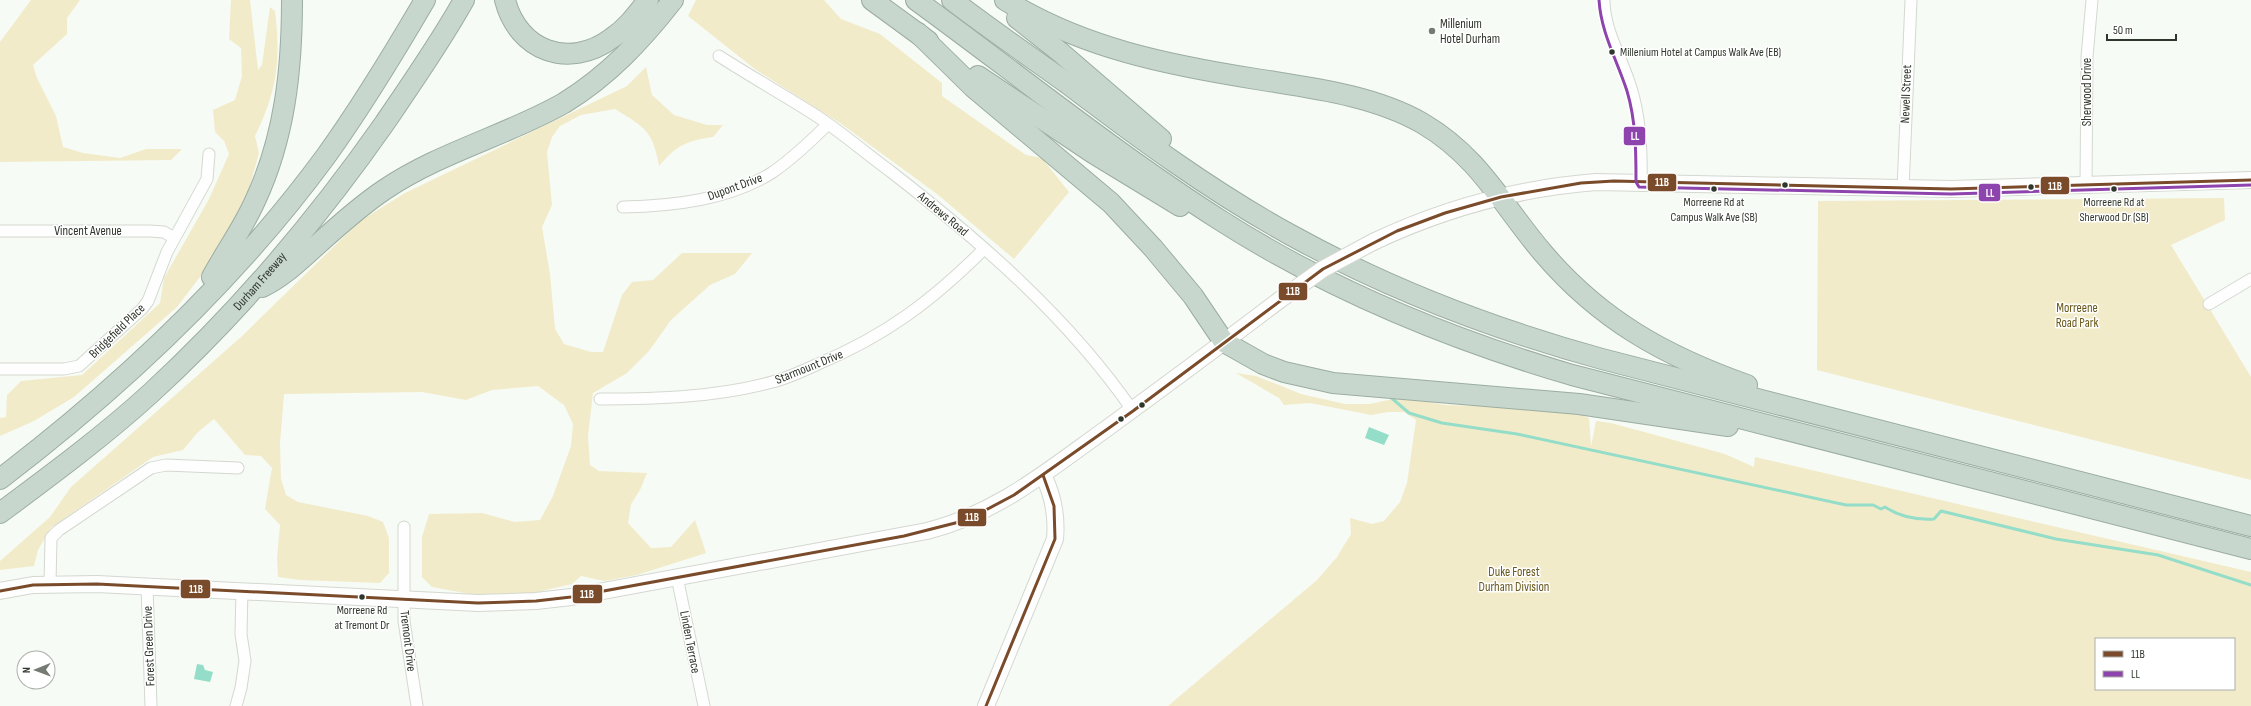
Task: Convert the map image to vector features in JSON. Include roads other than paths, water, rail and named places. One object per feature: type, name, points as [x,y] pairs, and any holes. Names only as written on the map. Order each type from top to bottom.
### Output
[{"type":"highway","points":[[190,314],[240,232],[265,178],[280,132],[291,52],[292,0]]},
{"type":"highway","points":[[0,479],[98,401],[190,314],[271,223],[326,155],[360,106],[425,0]]},
{"type":"highway","name":"Durham Freeway","points":[[0,512],[88,446],[150,394],[248,295],[306,227],[370,144],[426,63],[464,0]]},
{"type":"highway","points":[[505,0],[512,22],[518,30],[540,48],[564,54],[586,51],[612,39],[631,21],[648,0]]},
{"type":"highway","points":[[248,295],[280,278],[364,204],[411,173],[469,145],[538,116],[597,81],[628,53],[673,0]]},
{"type":"highway","points":[[872,0],[1021,106],[1151,190],[1176,205],[1235,229]]},
{"type":"highway","points":[[916,0],[1146,169],[1235,229],[1351,291],[1462,339],[1572,375],[2251,549]]},
{"type":"highway","points":[[952,0],[1137,136],[1220,193],[1319,250],[1409,293],[1475,320],[1517,335],[1594,357],[2251,526]]},
{"type":"highway","points":[[992,0],[1060,52],[1170,147],[1195,166],[1220,193]]},
{"type":"highway","points":[[1005,0],[1031,16],[1078,37],[1137,56],[1180,66],[1305,87],[1384,105],[1421,123],[1439,134],[1484,175],[1541,251],[1564,276],[1586,299],[1625,328],[1667,352],[1710,372],[1875,430]]},
{"type":"highway","points":[[918,33],[973,88],[1111,203],[1153,248],[1193,296],[1224,342],[1263,364],[1284,372],[1333,384],[1579,404],[1825,440]]},
{"type":"street","points":[[1604,0],[1607,28],[1629,80],[1636,110],[1641,164],[1641,182]]},
{"type":"street","name":"Newell Street","points":[[1903,189],[1911,0]]},
{"type":"street","name":"Sherwood Drive","points":[[2086,184],[2087,50],[2092,0]]},
{"type":"street","name":"Andrews Road","points":[[719,56],[828,124],[919,194],[984,249],[1031,292],[1106,372],[1133,411]]},
{"type":"street","name":"Dupont Drive","points":[[623,207],[668,204],[708,198],[743,186],[772,172],[794,156],[828,124]]},
{"type":"street","name":"Bridgefield Place","points":[[0,369],[73,368],[84,363],[148,300],[174,238],[207,179],[209,154]]},
{"type":"street","points":[[0,591],[21,586],[50,584],[242,590],[478,603],[540,601],[904,536],[947,526],[986,511],[1043,475],[1133,411],[1323,269],[1373,242],[1420,221],[1501,197],[1581,183],[1641,182],[1903,189],[1973,189],[2086,184],[2251,180]]},
{"type":"street","name":"Vincent Avenue","points":[[0,231],[150,231],[164,232],[174,238]]},
{"type":"street","name":"Starmount Drive","points":[[600,399],[656,398],[719,392],[758,385],[788,377],[848,352],[899,322],[935,293],[984,249]]},
{"type":"street","points":[[2209,304],[2251,279]]},
{"type":"street","points":[[50,584],[51,538],[59,530],[151,468],[166,465],[238,468]]},
{"type":"street","points":[[986,706],[1055,539],[1054,510],[1049,488],[1043,475]]},
{"type":"street","name":"Tremont Drive","points":[[404,527],[403,600],[417,706]]},
{"type":"street","name":"Linden Terrace","points":[[677,577],[704,706]]},
{"type":"street","name":"Forest Green Drive","points":[[147,586],[151,706]]},
{"type":"street","points":[[236,706],[241,688],[245,661],[242,634],[242,590]]},
{"type":"waterway","points":[[1388,395],[1409,413],[1442,423],[1517,434],[1846,505],[1873,505],[1881,509],[1885,507],[1896,513],[1915,518],[1934,519],[1941,511],[2056,539],[2158,555],[2251,585]]},
{"type":"place","name":"Millenium Hotel Durham","points":[[1432,31]]},
{"type":"place","name":"Millenium Hotel at Campus Walk Ave (EB)","points":[[1612,52]]},
{"type":"place","name":"Morreene Rd at Campus Walk Ave (SB)","points":[[1714,189]]},
{"type":"place","name":"Morreene Rd at Sherwood Dr (SB)","points":[[2114,189]]},
{"type":"place","name":"Morreene Rd at Tremont Dr","points":[[362,597]]},
{"type":"park label","name":"Morreene Road Park","points":[[2077,316]]},
{"type":"park label","name":"Duke Forest Durham Division","points":[[1514,580]]}]
